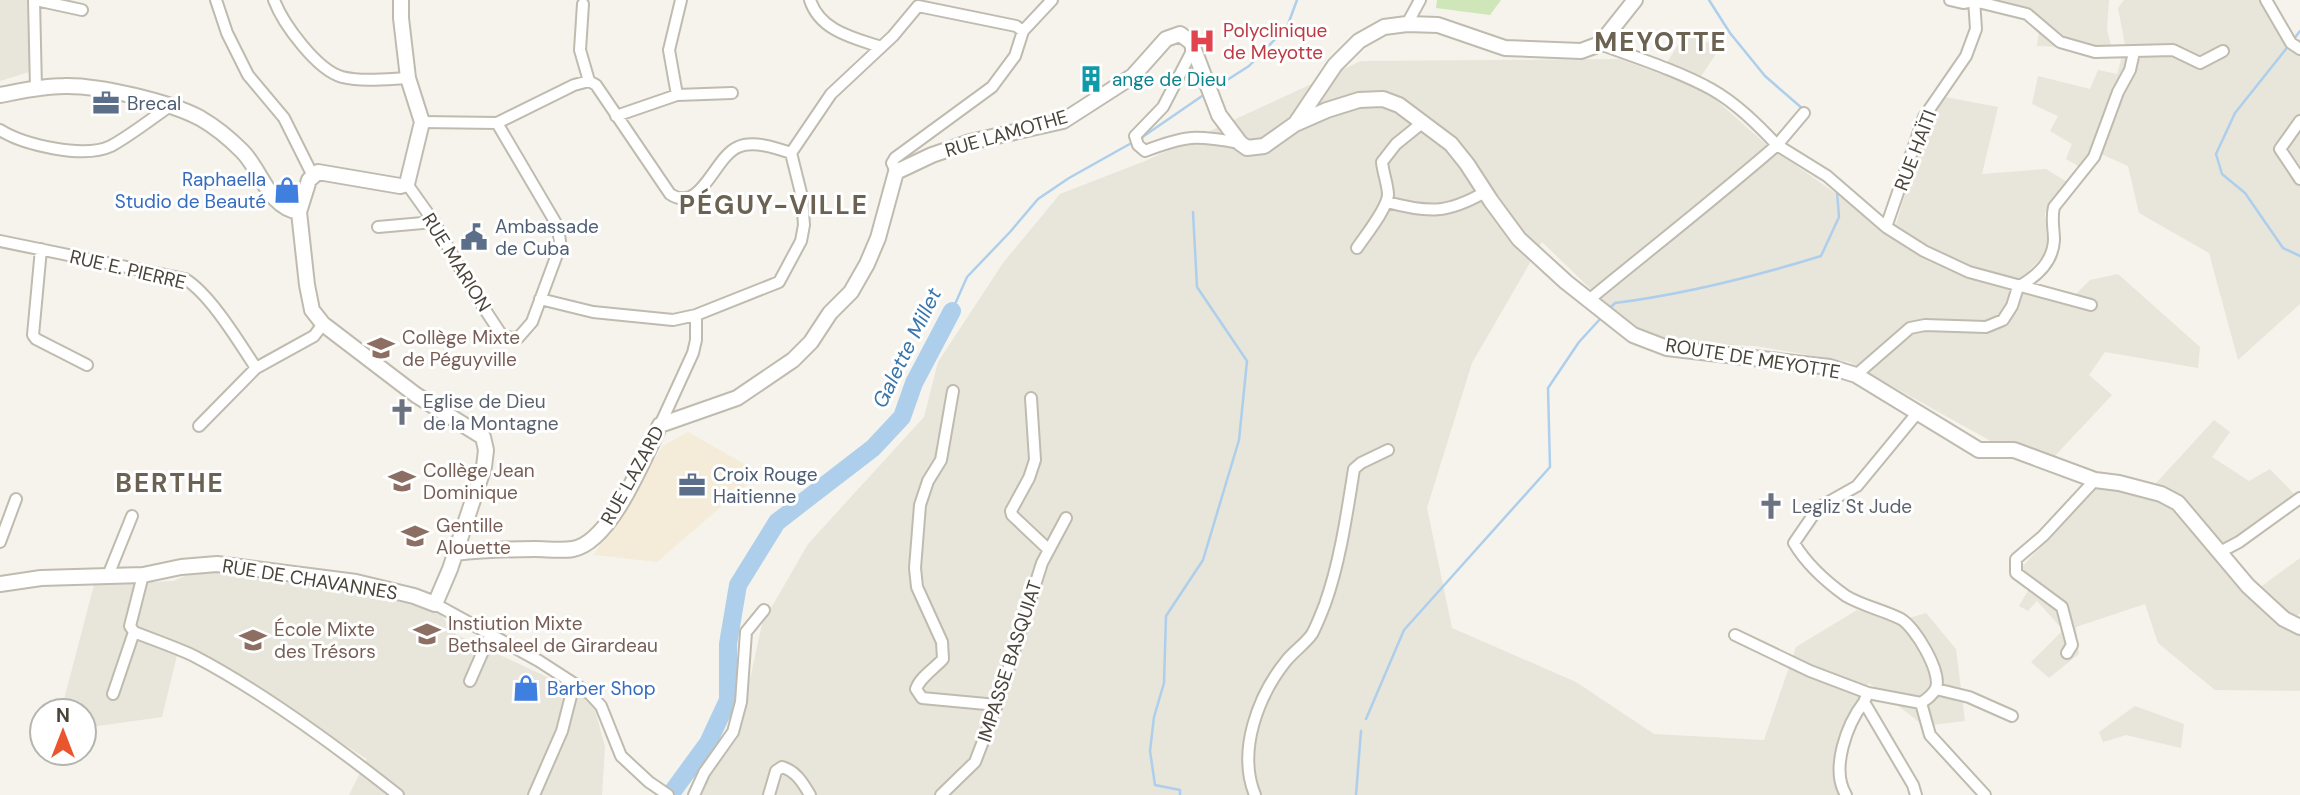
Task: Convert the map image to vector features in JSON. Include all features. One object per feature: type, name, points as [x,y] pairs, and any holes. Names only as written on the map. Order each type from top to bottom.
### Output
[{"type":"street","points":[[36,88],[35,0],[82,10]]},
{"type":"street","points":[[216,0],[248,75],[284,118],[313,176]]},
{"type":"street","points":[[274,0],[295,35],[326,69],[350,78],[408,78]]},
{"type":"street","points":[[401,0],[408,78],[422,122],[407,184],[400,186],[318,172],[309,180],[299,212],[312,310],[323,324],[416,395],[483,436],[486,450],[484,467],[435,604]]},
{"type":"street","points":[[677,95],[669,50],[681,0]]},
{"type":"street","points":[[810,0],[824,22],[836,31],[881,47]]},
{"type":"street","name":"RUE LAMOTHE","points":[[660,425],[737,398],[793,360],[811,342],[830,313],[851,292],[867,264],[878,238],[896,172],[892,163],[895,158],[992,87],[1016,56],[1023,31],[1052,0]]},
{"type":"street","points":[[1407,24],[1420,0]]},
{"type":"street","points":[[1191,42],[1219,115],[1240,143],[1247,148],[1264,146],[1295,124],[1335,65],[1359,41],[1384,27],[1407,24],[1438,25],[1505,48],[1581,51],[1600,44],[1635,0]]},
{"type":"street","points":[[1950,0],[1963,3],[1974,1],[2027,14],[2060,42],[2095,52],[2173,50],[2200,63],[2223,51]]},
{"type":"street","points":[[2027,14],[2029,0]]},
{"type":"street","points":[[2266,0],[2295,46]]},
{"type":"street","name":"RUE HAÏTI","points":[[1886,227],[1924,117],[1966,56],[1976,29],[1974,1]]},
{"type":"street","points":[[540,299],[593,312],[673,320],[696,315],[779,282],[801,241],[804,225],[802,197],[791,153],[831,94],[881,47],[918,3],[1016,26],[1023,31]]},
{"type":"street","points":[[583,4],[580,50],[589,81],[596,85],[676,199],[684,200],[701,190],[736,147],[747,144],[791,153]]},
{"type":"street","name":"RUE LAMOTHE","points":[[896,172],[932,155],[970,142],[1063,121],[1133,76],[1170,37],[1180,34],[1191,42]]},
{"type":"street","points":[[1191,42],[1191,53],[1163,107],[1135,135],[1138,145],[1145,152],[1179,138],[1199,137],[1240,143]]},
{"type":"street","points":[[1600,44],[1711,89],[1748,115],[1777,145],[1827,176],[1886,227],[1924,251],[1955,266],[2091,305]]},
{"type":"street","points":[[1856,375],[1910,328],[1925,325],[1986,327],[2003,320],[2012,306],[2018,286],[2047,265],[2054,243],[2054,207],[2094,158],[2118,92],[2130,70],[2134,52]]},
{"type":"street","points":[[422,122],[497,123],[575,85],[589,81]]},
{"type":"street","points":[[0,94],[68,85],[129,94],[201,118],[244,152],[277,200],[290,210],[299,212]]},
{"type":"street","points":[[616,116],[677,95],[732,93]]},
{"type":"street","name":"ROUTE DE MEYOTTE","points":[[1295,124],[1359,100],[1383,99],[1399,105],[1451,144],[1468,164],[1519,239],[1566,282],[1633,334],[1667,348],[1816,365],[1856,375],[1979,450],[2014,450],[2095,480],[2161,494],[2178,503],[2248,586],[2284,619],[2300,626]]},
{"type":"street","points":[[0,130],[12,137],[43,146],[96,150],[109,147],[170,106]]},
{"type":"street","points":[[1590,299],[1777,145],[1804,113]]},
{"type":"street","points":[[2300,121],[2280,149],[2300,179]]},
{"type":"street","points":[[1357,248],[1387,202],[1388,192],[1382,162],[1396,144],[1422,122]]},
{"type":"street","name":"RUE MARION","points":[[407,184],[434,222],[474,293],[503,337],[518,338],[533,322],[561,241],[557,225],[497,123]]},
{"type":"street","points":[[1387,202],[1426,211],[1467,202],[1485,192]]},
{"type":"street","points":[[378,227],[434,222]]},
{"type":"street","name":"RUE E. PIERRE","points":[[0,242],[185,279],[197,286],[256,368]]},
{"type":"street","points":[[41,249],[33,335],[87,365]]},
{"type":"street","name":"RUE LAZARD","points":[[455,553],[499,549],[573,549],[591,542],[610,519],[634,478],[693,354],[696,315]]},
{"type":"street","points":[[199,426],[256,368],[314,336],[323,324]]},
{"type":"street","points":[[953,391],[941,460],[928,481],[920,505],[915,568],[917,587],[942,642],[943,659],[933,671],[918,681],[916,689],[922,698],[997,705]]},
{"type":"street","points":[[1031,398],[1035,460],[1029,478],[1011,511],[1049,550]]},
{"type":"street","points":[[1735,635],[1866,697],[1921,703],[1936,689],[1937,675],[1930,658],[1918,637],[1903,620],[1848,597],[1803,559],[1794,543],[1818,508],[1857,486],[1918,412]]},
{"type":"street","points":[[1255,795],[1248,751],[1265,692],[1287,660],[1311,635],[1325,603],[1354,469],[1388,450]]},
{"type":"street","points":[[2067,653],[2072,645],[2062,607],[2016,573],[2016,559],[2043,536],[2095,480]]},
{"type":"street","points":[[2220,551],[2239,542],[2300,498]]},
{"type":"street","points":[[0,542],[16,499]]},
{"type":"street","points":[[107,578],[132,516]]},
{"type":"street","name":"IMPASSE BASQUIAT","points":[[941,795],[975,762],[997,705],[1032,589],[1042,563],[1066,518]]},
{"type":"street","name":"RUE DE CHAVANNES","points":[[0,584],[41,578],[144,575],[181,567],[217,564],[356,582],[414,596],[491,633],[590,694],[601,706],[621,755],[649,782],[668,795]]},
{"type":"street","points":[[144,575],[130,626],[134,632],[191,655],[226,674],[330,743],[398,795]]},
{"type":"street","points":[[694,795],[704,773],[733,732],[740,702],[746,632],[764,610]]},
{"type":"street","points":[[113,694],[134,632]]},
{"type":"street","points":[[470,681],[491,633]]},
{"type":"street","points":[[534,795],[562,731],[574,684]]},
{"type":"street","points":[[1936,689],[1969,697],[2012,716]]},
{"type":"street","points":[[1846,795],[1842,789],[1840,754],[1853,716],[1866,697]]},
{"type":"street","points":[[1866,697],[1916,795]]},
{"type":"street","points":[[1921,703],[1930,735],[1986,795]]},
{"type":"street","points":[[769,795],[776,771],[782,767],[790,769],[796,775],[810,795]]},
{"type":"shaded area","points":[[0,0],[33,0],[29,72],[0,81]]},
{"type":"shaded area","points":[[1968,0],[2109,0],[2107,30],[2112,49],[2037,46],[2041,16]]},
{"type":"shaded area","points":[[2124,0],[2261,0],[2300,56],[2300,304],[2238,360],[2209,253],[2139,213],[2128,166],[2092,150],[2080,167],[2066,159],[2072,144],[2050,131],[2058,116],[2032,104],[2038,76],[2090,89],[2098,70],[2117,74],[2125,45],[2118,8]]},
{"type":"shaded area","points":[[1686,32],[1720,48],[1693,88],[1709,94],[1767,145],[1865,214],[1896,224],[1927,121],[1945,97],[1998,107],[1982,174],[2046,169],[2069,183],[2045,213],[2048,251],[2021,279],[2076,294],[2090,280],[2118,274],[2200,347],[2198,368],[2105,352],[2089,375],[2112,395],[2052,459],[1996,444],[1849,362],[1756,346],[1679,343],[1628,325],[1542,242],[1472,363],[1427,508],[1452,628],[1576,682],[1654,734],[1764,740],[1796,647],[1857,610],[1903,620],[1926,613],[1956,649],[1965,721],[1924,726],[1869,683],[1836,751],[1839,795],[696,795],[737,739],[762,624],[808,544],[924,417],[938,362],[1003,263],[1060,194],[1145,161],[1361,61],[1620,59],[1660,74]]},
{"type":"shaded area","points":[[2214,420],[2230,432],[2212,457],[2249,481],[2270,469],[2297,497],[2214,552],[2251,594],[2300,558],[2300,613],[2283,628],[2300,631],[2300,691],[2215,690],[2158,643],[2145,604],[2076,627],[2079,654],[2049,678],[2031,662],[2063,630],[2037,601],[2028,611],[2019,606],[2033,582],[2019,570],[2099,485],[2146,494]]},
{"type":"shaded area","name":"Croix Rouge Haitienne","points":[[688,432],[760,473],[657,562],[594,555],[663,446]]},
{"type":"shaded area","points":[[205,567],[257,579],[356,589],[439,613],[457,635],[592,698],[605,747],[602,795],[349,795],[367,759],[180,643],[162,717],[98,726],[98,697],[65,697],[94,585],[173,581]]},
{"type":"shaded area","points":[[2135,706],[2184,724],[2181,748],[2126,735],[2103,742],[2099,732]]},
{"type":"green space","points":[[1437,0],[1501,0],[1490,15],[1436,8]]},
{"type":"waterway","name":"Galette Millet","points":[[1213,89],[1249,66],[1287,27],[1297,0]]},
{"type":"waterway","points":[[1709,0],[1730,33],[1765,76],[1803,109]]},
{"type":"waterway","points":[[2294,39],[2300,31]]},
{"type":"waterway","points":[[2290,44],[2235,113],[2216,154],[2222,174],[2245,193],[2283,248],[2300,256]]},
{"type":"waterway","name":"Galette Millet","points":[[1141,138],[1205,94]]},
{"type":"waterway","name":"Galette Millet","points":[[952,311],[967,277],[1038,199],[1069,178],[1135,141]]},
{"type":"waterway","points":[[1608,310],[1615,303],[1719,284],[1821,256],[1839,217],[1837,191]]},
{"type":"waterway","points":[[1180,795],[1180,790],[1155,785],[1150,751],[1154,717],[1164,683],[1166,616],[1203,560],[1239,440],[1247,361],[1197,287],[1193,212]]},
{"type":"waterway","name":"Galette Millet","points":[[670,795],[708,743],[728,700],[728,644],[738,585],[777,522],[873,448],[902,417],[914,383],[952,311]]},
{"type":"waterway","points":[[1366,719],[1404,630],[1550,467],[1548,388],[1579,342],[1601,318]]},
{"type":"waterway","points":[[1356,795],[1361,731]]},
{"type":"place","name":"Polyclinique de Meyotte","points":[[1202,41]]},
{"type":"place","name":"ange de Dieu","points":[[1091,79]]},
{"type":"place","name":"Brecal","points":[[106,103]]},
{"type":"place","name":"Raphaella Studio de Beauté","points":[[287,190]]},
{"type":"place","name":"Ambassade de Cuba","points":[[474,237]]},
{"type":"place","name":"Collège Mixte de Péguyville","points":[[381,348]]},
{"type":"place","name":"Eglise de Dieu de la Montagne","points":[[402,412]]},
{"type":"place","name":"Collège Jean Dominique","points":[[402,481]]},
{"type":"place","name":"Croix Rouge Haitienne","points":[[692,485]]},
{"type":"place","name":"Legliz St Jude","points":[[1771,506]]},
{"type":"place","name":"Gentille Alouette","points":[[415,536]]},
{"type":"place","name":"Instiution Mixte Bethsaleel de Girardeau","points":[[427,634]]},
{"type":"place","name":"École Mixte des Trésors","points":[[253,640]]},
{"type":"place","name":"Barber Shop","points":[[526,688]]},
{"type":"district","name":"MEYOTTE","points":[[1661,42]]},
{"type":"district","name":"PÉGUY-VILLE","points":[[774,205]]},
{"type":"district","name":"BERTHE","points":[[170,483]]}]
